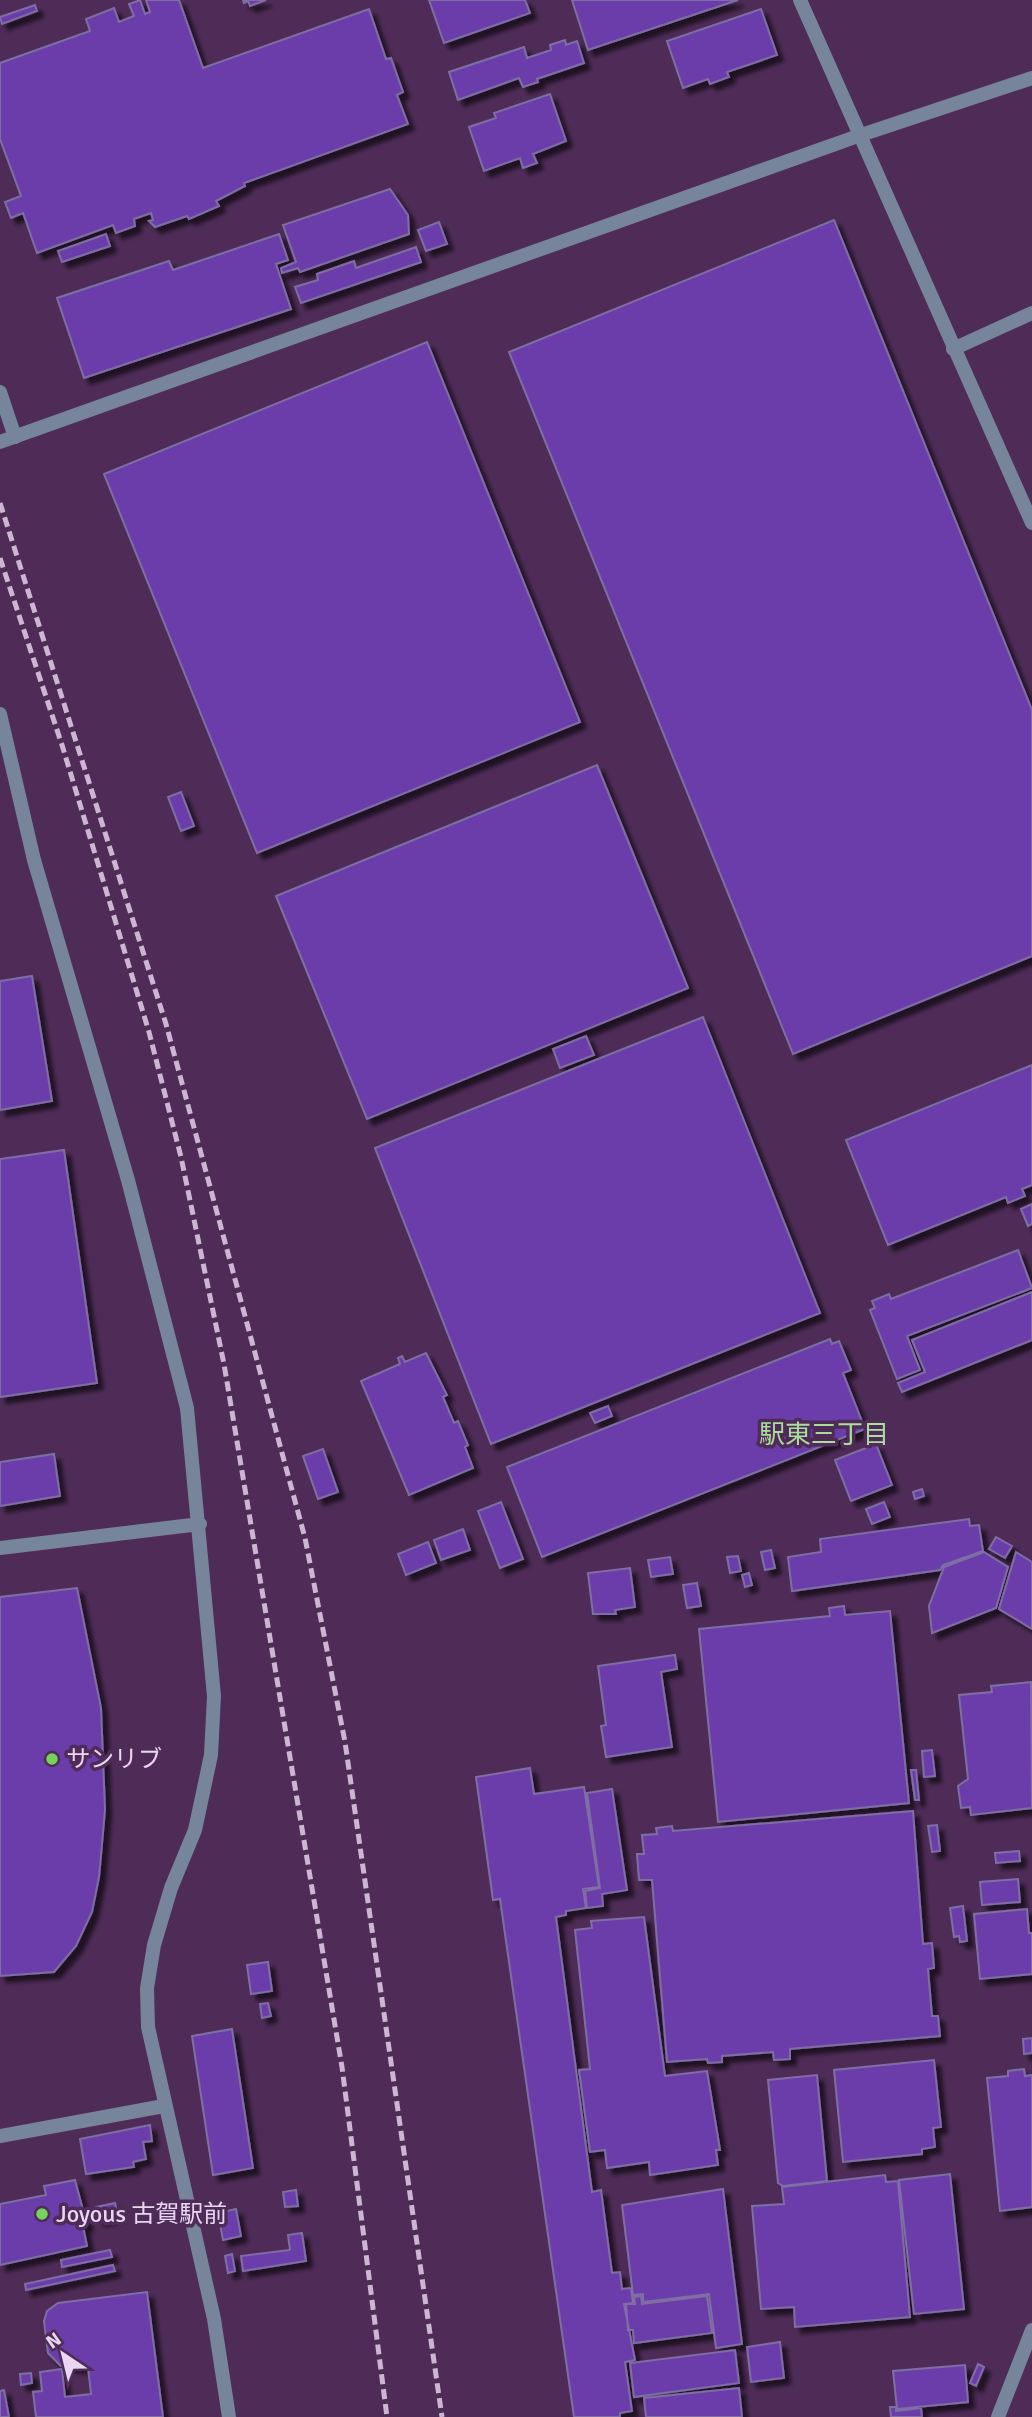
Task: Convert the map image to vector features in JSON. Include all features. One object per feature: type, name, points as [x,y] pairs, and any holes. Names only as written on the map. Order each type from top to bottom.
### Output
[{"type":"street","points":[[800,0],[1031,520]]},
{"type":"street","points":[[0,442],[859,136],[1032,78]]},
{"type":"street","points":[[953,349],[1032,313]]},
{"type":"street","points":[[0,392],[15,437]]},
{"type":"street","points":[[0,714],[4,748],[34,860],[128,1180],[187,1408],[200,1524],[214,1696],[211,1755],[195,1829],[170,1888],[154,1945],[147,1988],[148,2027],[215,2319],[229,2417]]},
{"type":"street","points":[[0,1548],[200,1524]]},
{"type":"street","points":[[0,2136],[164,2106]]},
{"type":"street","points":[[998,2417],[1032,2330]]},
{"type":"building","points":[[140,0],[145,14],[150,12],[146,0],[179,0],[203,68],[369,9],[386,59],[391,58],[403,92],[397,95],[408,124],[244,183],[245,186],[216,201],[219,206],[189,219],[187,216],[155,227],[149,221],[153,220],[151,213],[134,219],[135,226],[116,233],[113,225],[37,253],[23,213],[11,218],[5,202],[21,196],[0,139],[0,63],[90,31],[86,19],[114,8],[119,22],[134,16],[129,4]]},
{"type":"building","points":[[243,0],[266,0],[250,6],[248,1],[244,3]]},
{"type":"building","points":[[429,0],[525,0],[530,13],[444,43]]},
{"type":"building","points":[[572,0],[738,0],[588,50]]},
{"type":"building","points":[[35,5],[37,11],[2,24],[0,17]]},
{"type":"building","points":[[761,9],[777,55],[727,72],[729,77],[710,84],[708,79],[683,88],[667,41]]},
{"type":"building","points":[[565,40],[566,45],[577,41],[584,63],[537,79],[538,82],[523,87],[519,78],[458,100],[449,72],[524,47],[527,58],[551,50],[550,45]]},
{"type":"building","points":[[550,94],[566,141],[533,154],[537,163],[523,168],[520,158],[484,171],[469,127],[496,118],[494,113]]},
{"type":"building","points":[[390,189],[408,215],[409,234],[300,272],[298,268],[282,273],[281,268],[296,262],[283,225]]},
{"type":"building","points":[[834,220],[1032,710],[1032,956],[793,1054],[509,352]]},
{"type":"building","points":[[439,222],[447,244],[426,251],[418,230]]},
{"type":"building","points":[[106,234],[110,246],[62,262],[58,251]]},
{"type":"building","points":[[279,234],[288,260],[276,264],[291,309],[84,378],[57,298],[169,261],[173,270]]},
{"type":"building","points":[[416,247],[421,262],[301,303],[295,287],[318,280],[317,274],[354,261],[356,268]]},
{"type":"building","points":[[427,342],[580,722],[257,853],[104,474]]},
{"type":"building","points":[[597,765],[688,988],[367,1119],[276,896]]},
{"type":"building","points":[[181,792],[194,826],[181,831],[168,797]]},
{"type":"building","points":[[32,976],[52,1101],[0,1110],[0,981]]},
{"type":"building","points":[[703,1017],[820,1313],[491,1444],[375,1148]]},
{"type":"building","points":[[586,1036],[594,1055],[560,1068],[553,1049]]},
{"type":"building","points":[[1032,1065],[1032,1185],[1022,1189],[1025,1196],[1008,1203],[1006,1197],[888,1245],[846,1140]]},
{"type":"building","points":[[64,1150],[97,1383],[0,1397],[0,1159]]},
{"type":"building","points":[[1032,1204],[1032,1224],[1028,1226],[1021,1209]]},
{"type":"building","points":[[1018,1250],[1032,1288],[907,1336],[920,1370],[897,1379],[870,1310],[875,1308],[872,1301],[889,1294],[891,1299]]},
{"type":"building","points":[[1032,1292],[1032,1340],[902,1392],[898,1383],[925,1372],[912,1340]]},
{"type":"building","points":[[830,1339],[832,1344],[839,1341],[851,1370],[843,1373],[865,1429],[542,1557],[507,1467]]},
{"type":"building","points":[[426,1353],[447,1395],[443,1397],[454,1423],[458,1421],[468,1445],[465,1447],[473,1468],[409,1495],[361,1381],[400,1364],[398,1358],[402,1356],[405,1362]]},
{"type":"building","points":[[608,1406],[612,1416],[595,1423],[590,1413]]},
{"type":"building","points":[[876,1444],[892,1485],[851,1501],[835,1460]]},
{"type":"building","points":[[323,1449],[338,1492],[318,1499],[303,1456]]},
{"type":"building","points":[[54,1454],[60,1496],[0,1506],[0,1462]]},
{"type":"building","points":[[922,1489],[924,1496],[915,1499],[913,1492]]},
{"type":"building","points":[[501,1502],[523,1559],[500,1568],[478,1511]]},
{"type":"building","points":[[884,1502],[890,1517],[872,1524],[866,1509]]},
{"type":"building","points":[[969,1519],[970,1526],[979,1525],[983,1551],[943,1565],[940,1570],[792,1591],[788,1557],[821,1552],[820,1539]]},
{"type":"building","points":[[463,1529],[470,1550],[441,1560],[434,1540]]},
{"type":"building","points":[[996,1537],[1012,1546],[1005,1558],[989,1549]]},
{"type":"building","points":[[428,1542],[436,1563],[406,1575],[398,1554]]},
{"type":"building","points":[[771,1550],[775,1568],[765,1570],[761,1552]]},
{"type":"building","points":[[984,1552],[1008,1567],[996,1608],[932,1633],[929,1606],[944,1567]]},
{"type":"building","points":[[1016,1552],[1032,1562],[1032,1629],[999,1609]]},
{"type":"building","points":[[738,1556],[741,1571],[730,1573],[727,1557]]},
{"type":"building","points":[[670,1557],[673,1574],[651,1577],[648,1560]]},
{"type":"building","points":[[630,1568],[635,1607],[615,1610],[616,1614],[593,1614],[588,1573]]},
{"type":"building","points":[[749,1573],[752,1585],[745,1587],[742,1575]]},
{"type":"building","points":[[697,1583],[701,1606],[687,1608],[683,1585]]},
{"type":"building","name":"サンリブ","points":[[77,1588],[101,1708],[105,1810],[99,1877],[92,1912],[76,1946],[54,1972],[0,1976],[0,1597]]},
{"type":"building","points":[[844,1606],[845,1615],[890,1611],[909,1803],[718,1822],[699,1629],[830,1616],[829,1608]]},
{"type":"building","points":[[675,1655],[677,1669],[661,1672],[672,1747],[606,1757],[601,1726],[606,1725],[598,1666]]},
{"type":"building","points":[[1031,1682],[1032,1808],[971,1815],[970,1807],[961,1808],[958,1786],[968,1779],[959,1695],[992,1692],[991,1686]]},
{"type":"building","points":[[932,1750],[935,1776],[924,1777],[922,1751]]},
{"type":"building","points":[[530,1768],[534,1794],[584,1787],[599,1887],[583,1889],[586,1908],[566,1911],[566,1915],[556,1917],[592,2192],[601,2190],[612,2273],[620,2272],[622,2289],[631,2288],[633,2303],[624,2304],[635,2360],[625,2362],[632,2411],[620,2413],[620,2417],[574,2417],[500,1899],[493,1900],[476,1777]]},
{"type":"building","points":[[911,1770],[916,1770],[919,1800],[915,1800]]},
{"type":"building","points":[[612,1789],[627,1890],[602,1894],[603,1906],[587,1908],[585,1891],[600,1888],[587,1793]]},
{"type":"building","points":[[913,1811],[923,1944],[932,1943],[934,1968],[928,1969],[932,2016],[938,2016],[940,2036],[790,2049],[790,2059],[774,2060],[773,2052],[722,2056],[722,2062],[708,2063],[707,2059],[667,2062],[652,1880],[639,1880],[637,1854],[644,1854],[642,1835],[657,1834],[656,1828],[672,1826],[673,1831]]},
{"type":"building","points":[[937,1825],[940,1851],[932,1852],[928,1826]]},
{"type":"building","points":[[1019,1851],[1020,1861],[996,1863],[995,1853]]},
{"type":"building","points":[[1018,1879],[1020,1902],[982,1905],[980,1882]]},
{"type":"building","points":[[963,1906],[967,1941],[960,1942],[959,1936],[954,1937],[950,1908]]},
{"type":"building","points":[[1027,1909],[1029,1933],[1032,1933],[1032,1974],[980,1979],[974,1914]]},
{"type":"building","points":[[644,1917],[665,2076],[707,2071],[720,2150],[716,2150],[718,2165],[650,2175],[649,2162],[607,2168],[605,2150],[590,2152],[579,2070],[590,2069],[575,1930],[592,1928],[591,1921]]},
{"type":"building","points":[[268,1962],[272,1991],[251,1994],[247,1965]]},
{"type":"building","points":[[268,2003],[271,2016],[262,2018],[260,2004]]},
{"type":"building","points":[[232,2029],[253,2168],[213,2175],[192,2036]]},
{"type":"building","points":[[1032,2038],[1032,2053],[1024,2054],[1023,2039]]},
{"type":"building","points":[[934,2060],[941,2127],[933,2128],[935,2147],[922,2149],[922,2154],[843,2162],[834,2070]]},
{"type":"building","points":[[1024,2069],[1025,2076],[1032,2075],[1032,2207],[1000,2211],[987,2078],[1008,2076],[1008,2071]]},
{"type":"building","points":[[817,2075],[827,2181],[783,2186],[778,2183],[768,2080]]},
{"type":"building","points":[[150,2125],[152,2141],[143,2142],[146,2159],[133,2162],[134,2167],[86,2174],[80,2139]]},
{"type":"building","points":[[950,2174],[964,2309],[914,2314],[899,2180]]},
{"type":"building","points":[[885,2175],[886,2182],[898,2181],[910,2317],[795,2327],[794,2307],[761,2309],[752,2206],[784,2204],[782,2187]]},
{"type":"building","name":"Joyous 古賀駅前","points":[[75,2180],[87,2225],[83,2226],[87,2246],[0,2265],[0,2204],[46,2195],[44,2186]]},
{"type":"building","points":[[723,2189],[742,2344],[716,2348],[709,2294],[643,2302],[643,2294],[633,2295],[622,2205]]},
{"type":"building","points":[[296,2190],[298,2206],[285,2207],[283,2192]]},
{"type":"building","points":[[115,2203],[118,2216],[99,2220],[96,2207]]},
{"type":"building","points":[[236,2209],[241,2236],[223,2240],[218,2213]]},
{"type":"building","points":[[302,2233],[306,2261],[243,2271],[241,2256],[290,2250],[288,2235]]},
{"type":"building","points":[[110,2250],[112,2257],[62,2267],[61,2260]]},
{"type":"building","points":[[232,2254],[235,2271],[228,2273],[225,2256]]},
{"type":"building","points":[[113,2265],[115,2271],[26,2290],[25,2284]]},
{"type":"building","points":[[147,2292],[163,2417],[36,2417],[33,2392],[42,2391],[40,2372],[62,2369],[65,2397],[91,2394],[88,2367],[61,2366],[48,2353],[44,2321],[47,2311],[58,2303]]},
{"type":"building","points":[[641,2296],[642,2304],[707,2296],[712,2333],[634,2343],[633,2330],[628,2330],[626,2304],[635,2304],[634,2297]]},
{"type":"building","points":[[780,2342],[784,2378],[751,2382],[747,2347]]},
{"type":"building","points":[[735,2350],[739,2383],[634,2397],[630,2363]]},
{"type":"building","points":[[978,2364],[984,2367],[976,2386],[970,2383]]},
{"type":"building","points":[[965,2365],[968,2402],[897,2409],[893,2371]]},
{"type":"building","points":[[31,2373],[32,2383],[21,2385],[20,2374]]},
{"type":"building","points":[[739,2388],[742,2417],[646,2417],[644,2398]]},
{"type":"building","points":[[4,2390],[9,2417],[0,2417],[0,2391]]},
{"type":"building","points":[[890,2407],[896,2407],[896,2411],[921,2408],[922,2417],[891,2417]]},
{"type":"railway","points":[[0,503],[166,1024],[305,1538],[345,1742],[442,2417]]},
{"type":"railway","points":[[0,558],[62,745],[149,1032],[181,1157],[224,1364],[342,2067],[387,2417]]},
{"type":"place","name":"サンリブ","points":[[52,1759]]},
{"type":"place","name":"Joyous 古賀駅前","points":[[42,2214]]},
{"type":"district","name":"駅東三丁目","points":[[824,1434]]}]
